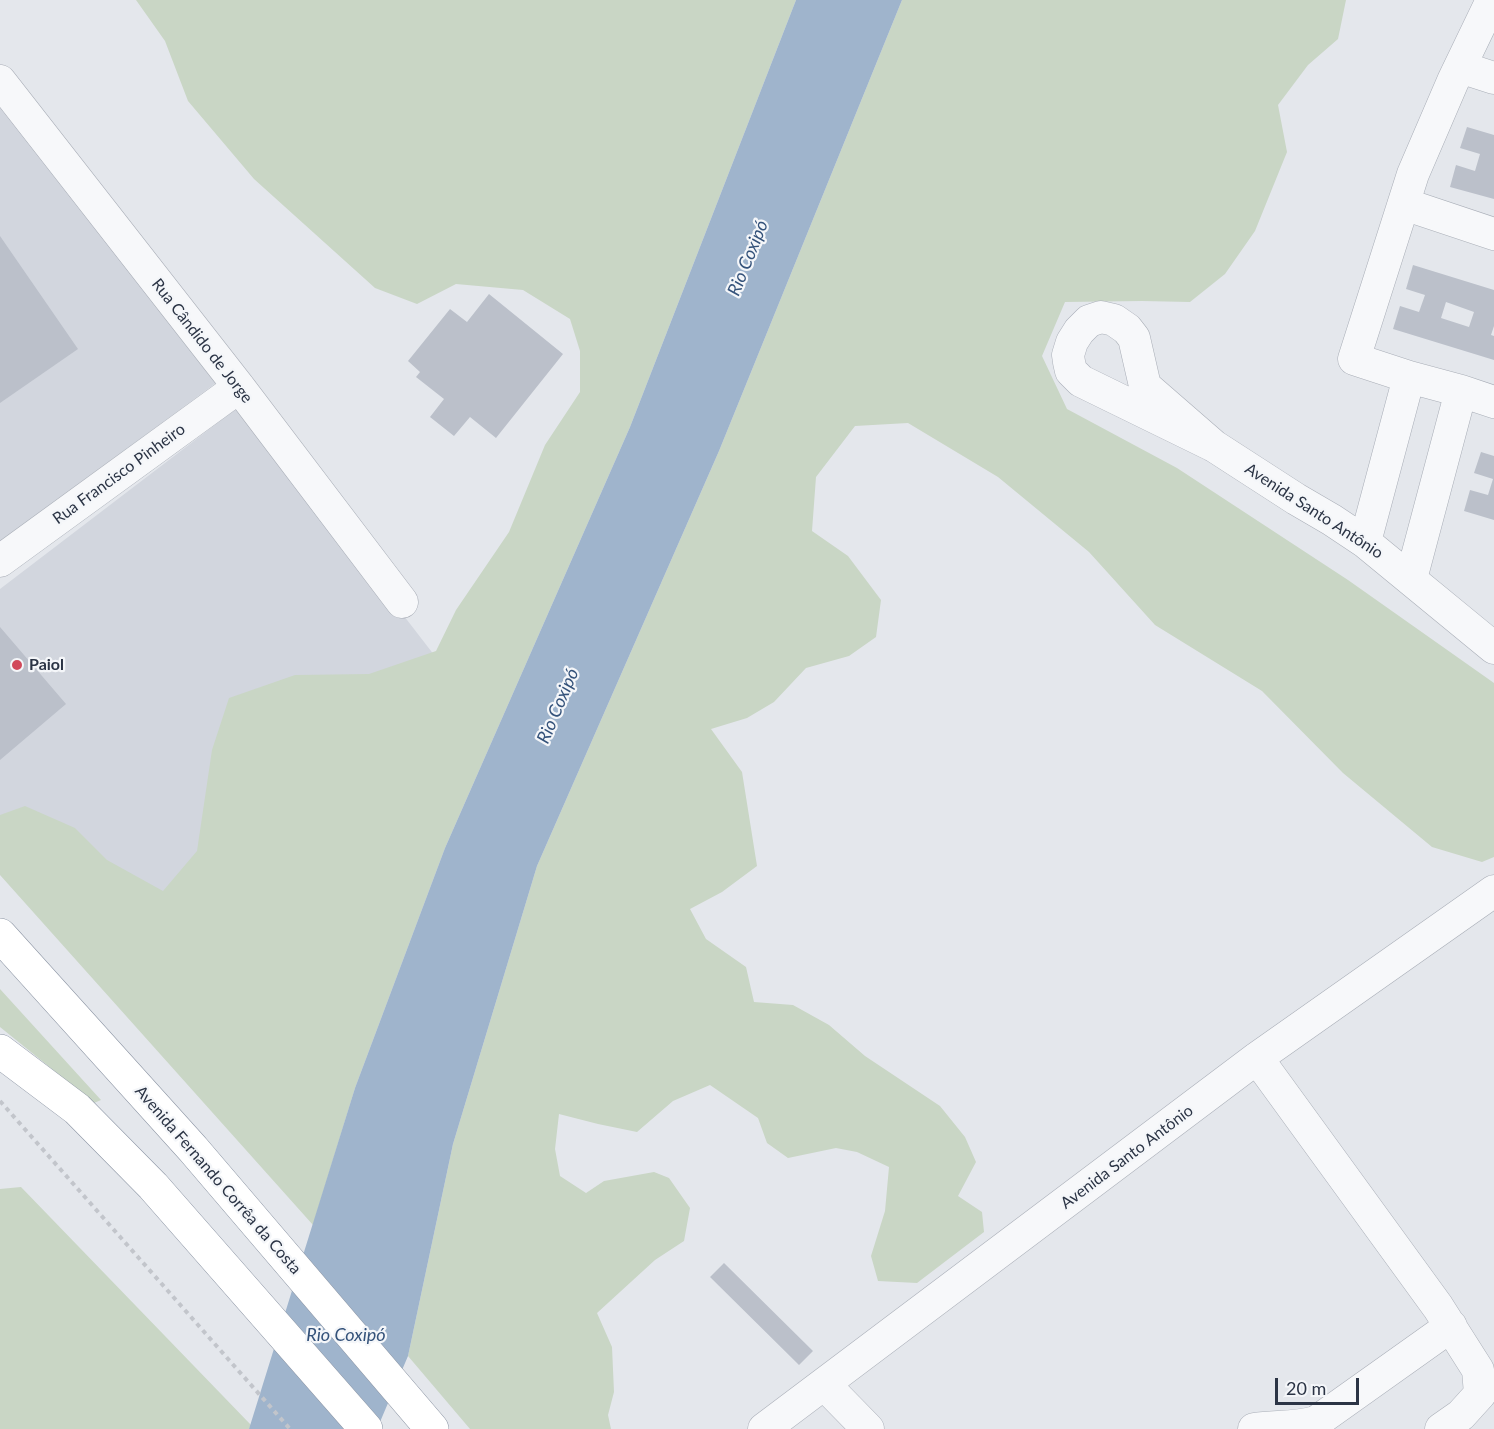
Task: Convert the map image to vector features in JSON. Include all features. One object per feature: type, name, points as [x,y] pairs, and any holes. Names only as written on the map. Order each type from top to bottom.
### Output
[{"type":"highway","name":"Avenida Fernando Corrêa da Costa","points":[[0,935],[193,1149],[432,1429]]},
{"type":"highway","points":[[0,1051],[77,1109],[153,1186],[366,1429]]},
{"type":"street","points":[[1492,0],[1413,174],[1354,359],[1494,402]]},
{"type":"street","points":[[1460,67],[1494,78]]},
{"type":"street","name":"Rua Cândido de Jorge","points":[[0,81],[239,387],[402,602]]},
{"type":"street","points":[[1404,204],[1494,234]]},
{"type":"street","points":[[1101,317],[1128,328],[1134,338],[1145,386],[1214,446],[1081,381],[1071,371],[1068,355],[1079,331],[1089,321],[1101,317]]},
{"type":"street","points":[[1365,542],[1409,377]]},
{"type":"street","name":"Rua Francisco Pinheiro","points":[[0,561],[239,387]]},
{"type":"street","points":[[1411,579],[1461,391]]},
{"type":"street","name":"Avenida Santo Antônio","points":[[1214,446],[1365,542],[1494,648]]},
{"type":"street","name":"Avenida Santo Antônio","points":[[764,1429],[1257,1058],[1494,891]]},
{"type":"street","points":[[1257,1058],[1451,1326],[1478,1370],[1480,1394],[1461,1415],[1441,1429]]},
{"type":"street","points":[[1254,1429],[1301,1426],[1316,1422],[1451,1326]]},
{"type":"street","points":[[825,1385],[868,1429]]},
{"type":"path","points":[[0,1101],[290,1429]]},
{"type":"shaded area","points":[[0,105],[220,380],[0,542]]},
{"type":"shaded area","points":[[241,405],[482,717],[310,1193],[0,860],[0,589]]},
{"type":"green space","points":[[136,0],[796,0],[630,427],[445,848],[355,1088],[313,1225],[0,875],[0,815],[25,806],[75,828],[107,860],[163,891],[197,851],[212,750],[229,698],[295,675],[369,674],[436,651],[456,610],[509,532],[545,445],[580,392],[580,351],[570,319],[523,290],[456,284],[417,304],[375,288],[254,179],[188,101],[165,41]]},
{"type":"green space","points":[[902,0],[1346,0],[1338,39],[1308,65],[1278,105],[1287,152],[1255,231],[1225,274],[1190,302],[1065,302],[1042,356],[1067,409],[1177,468],[1348,580],[1494,683],[1494,857],[1482,862],[1432,847],[1343,773],[1262,691],[1155,625],[1089,552],[998,477],[908,423],[855,426],[816,477],[812,531],[848,556],[881,600],[876,637],[849,656],[806,668],[774,702],[747,718],[711,729],[742,772],[757,866],[722,892],[690,909],[706,939],[746,967],[754,1002],[793,1005],[829,1025],[865,1056],[940,1106],[965,1137],[976,1162],[958,1196],[982,1212],[984,1232],[917,1283],[878,1281],[871,1256],[885,1211],[889,1167],[857,1152],[836,1148],[788,1158],[767,1143],[758,1118],[710,1085],[673,1101],[637,1132],[559,1114],[555,1149],[560,1176],[586,1193],[604,1181],[654,1172],[669,1178],[690,1208],[684,1241],[655,1260],[597,1313],[612,1347],[614,1392],[608,1415],[611,1429],[470,1429],[408,1356],[453,1144],[537,866],[719,451]]},
{"type":"green space","points":[[0,989],[101,1100],[94,1103],[0,1027]]},
{"type":"green space","points":[[21,1187],[251,1425],[249,1429],[0,1429],[0,1189]]},
{"type":"water","name":"Rio Coxipó","points":[[796,0],[902,0],[719,451],[537,866],[453,1144],[408,1356],[377,1429],[249,1429],[355,1088],[445,848],[630,427]]},
{"type":"building","points":[[1467,127],[1494,135],[1494,199],[1450,187],[1456,165],[1475,171],[1480,154],[1460,148]]},
{"type":"building","points":[[0,236],[78,349],[0,403]]},
{"type":"building","points":[[1413,265],[1494,290],[1494,326],[1491,335],[1494,336],[1494,360],[1393,329],[1400,306],[1419,312],[1425,295],[1406,289]],"holes":[[[1446,302],[1474,312],[1469,327],[1441,318]]]},
{"type":"building","points":[[489,294],[563,354],[496,438],[470,417],[454,436],[430,417],[444,399],[416,377],[420,372],[408,361],[450,309],[467,322]]},
{"type":"building","points":[[1481,452],[1494,456],[1494,520],[1464,511],[1470,490],[1488,495],[1493,479],[1474,473]]},
{"type":"building","name":"Paiol","points":[[0,627],[66,704],[0,760]]},
{"type":"building","points":[[724,1263],[813,1351],[799,1365],[710,1277]]},
{"type":"place","name":"Paiol","points":[[17,665]]}]
